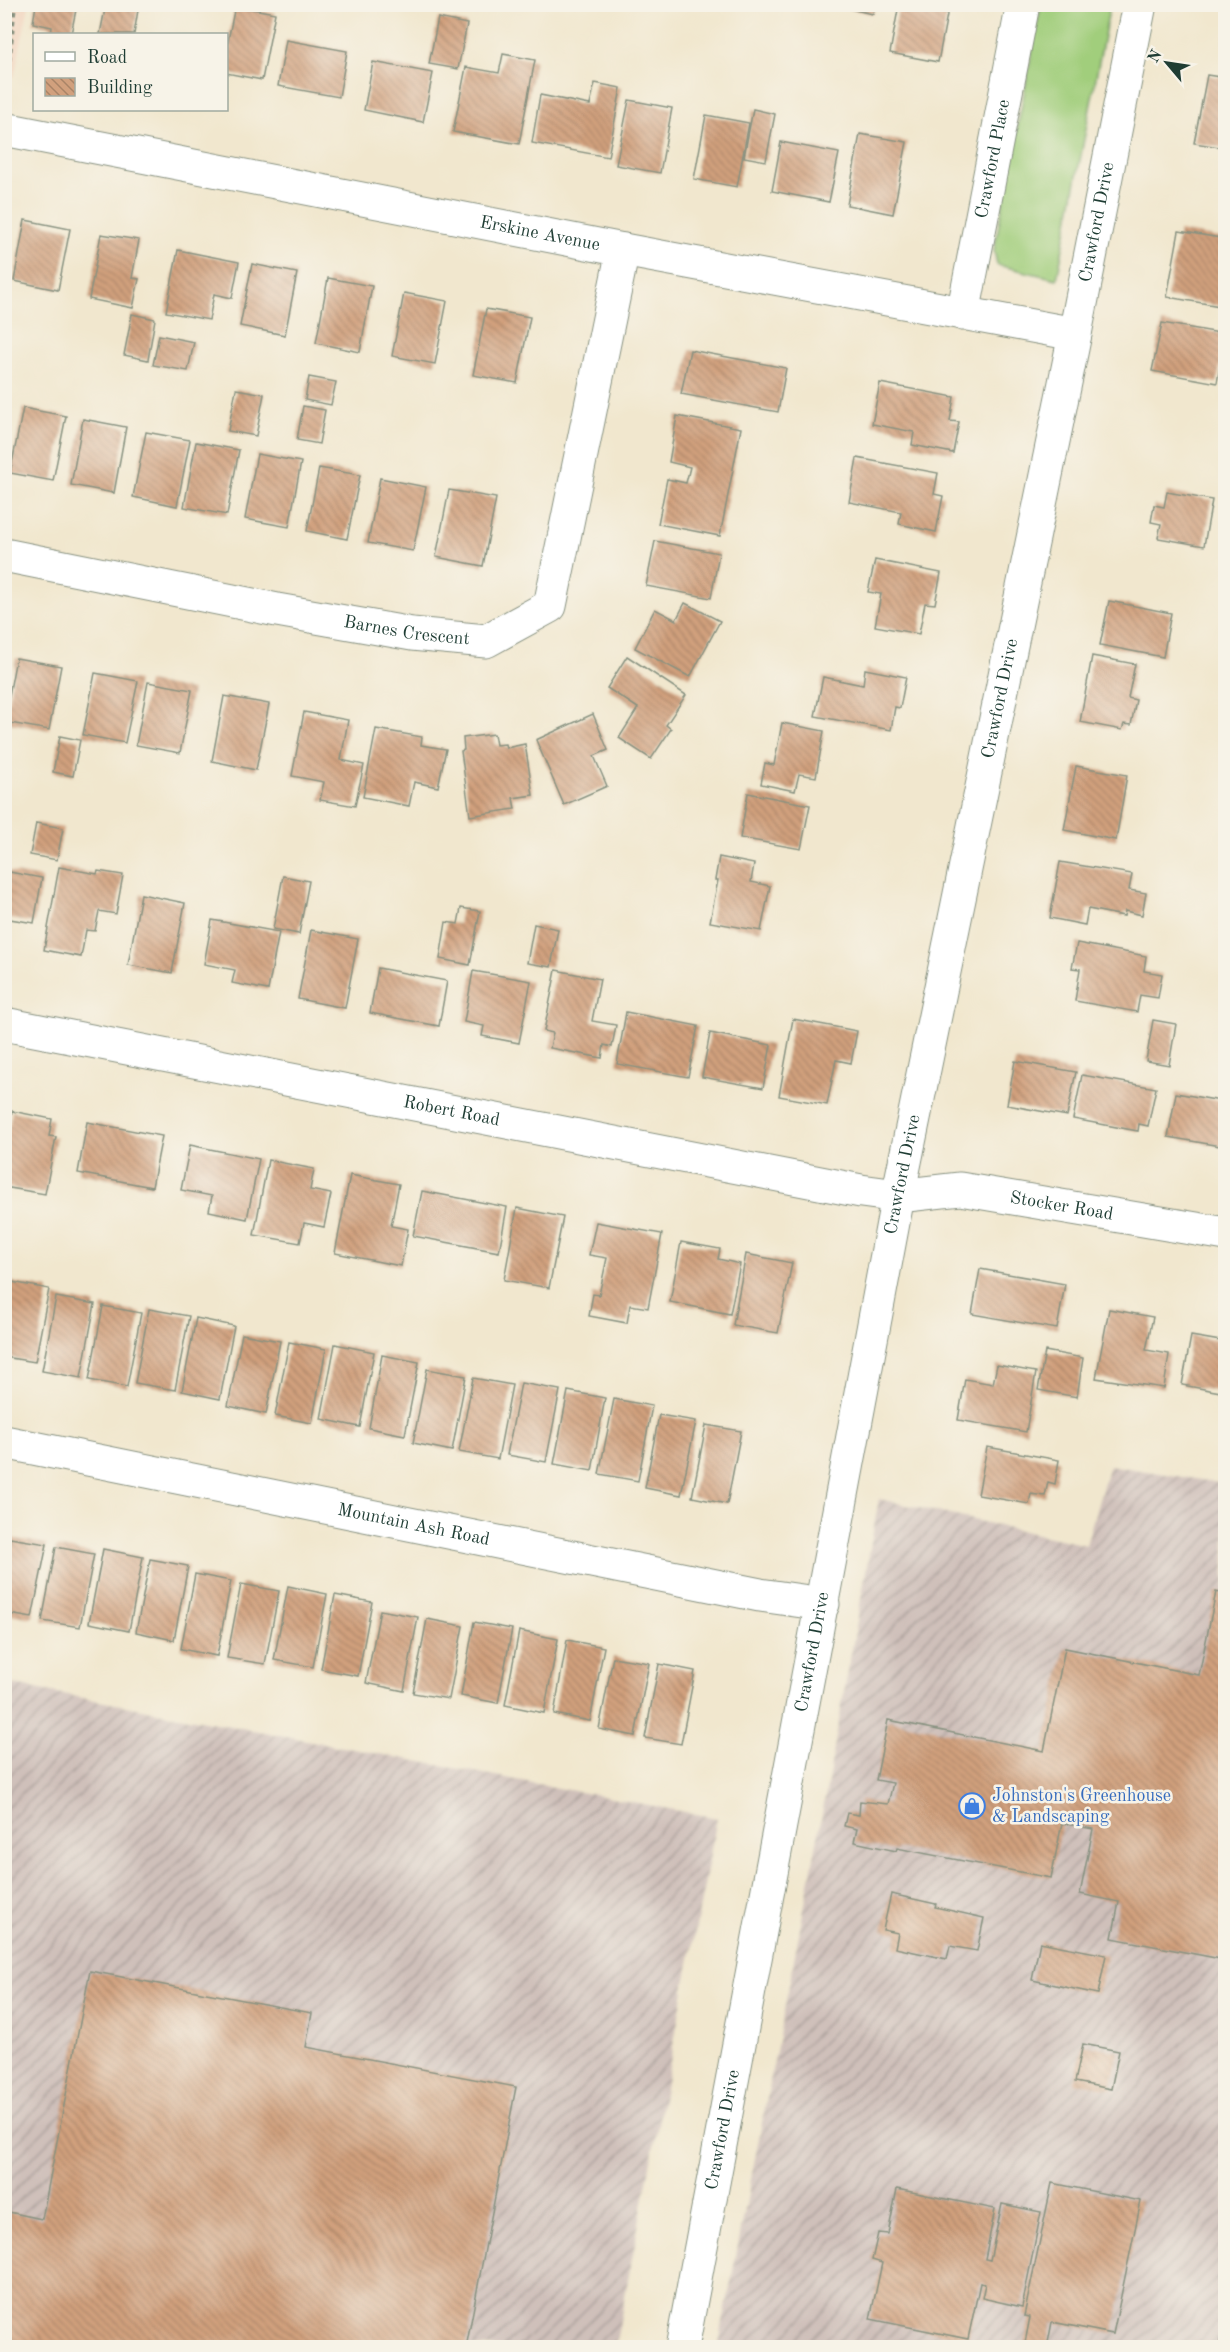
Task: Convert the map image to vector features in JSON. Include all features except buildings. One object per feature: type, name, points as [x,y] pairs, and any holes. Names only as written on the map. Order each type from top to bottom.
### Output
[{"type":"street","name":"Crawford Place","points":[[963,314],[1023,4]]},
{"type":"street","name":"Crawford Drive","points":[[682,2348],[898,1196],[1075,334],[1140,4]]},
{"type":"street","name":"Erskine Avenue","points":[[4,129],[623,250],[1075,334]]},
{"type":"street","name":"Barnes Crescent","points":[[4,555],[367,626],[412,634],[486,642],[550,606],[623,250]]},
{"type":"street","name":"Robert Road","points":[[4,1024],[898,1196]]},
{"type":"street","name":"Stocker Road","points":[[898,1196],[960,1189],[1226,1234]]},
{"type":"street","name":"Mountain Ash Road","points":[[4,1442],[760,1595],[823,1604]]},
{"type":"path","points":[[7,87],[15,4]]},
{"type":"shaded area","points":[[4,5],[29,5],[14,77],[5,75]]},
{"type":"shaded area","points":[[1109,1465],[1225,1484],[1225,2347],[718,2348],[818,1837],[879,1499],[1086,1545]]},
{"type":"shaded area","points":[[4,1683],[717,1818],[615,2347],[5,2347]]},
{"type":"green space","points":[[1041,5],[1110,5],[1057,279],[997,265],[994,250]]},
{"type":"place","name":"Johnston's Greenhouse & Landscaping","points":[[972,1806]]}]
